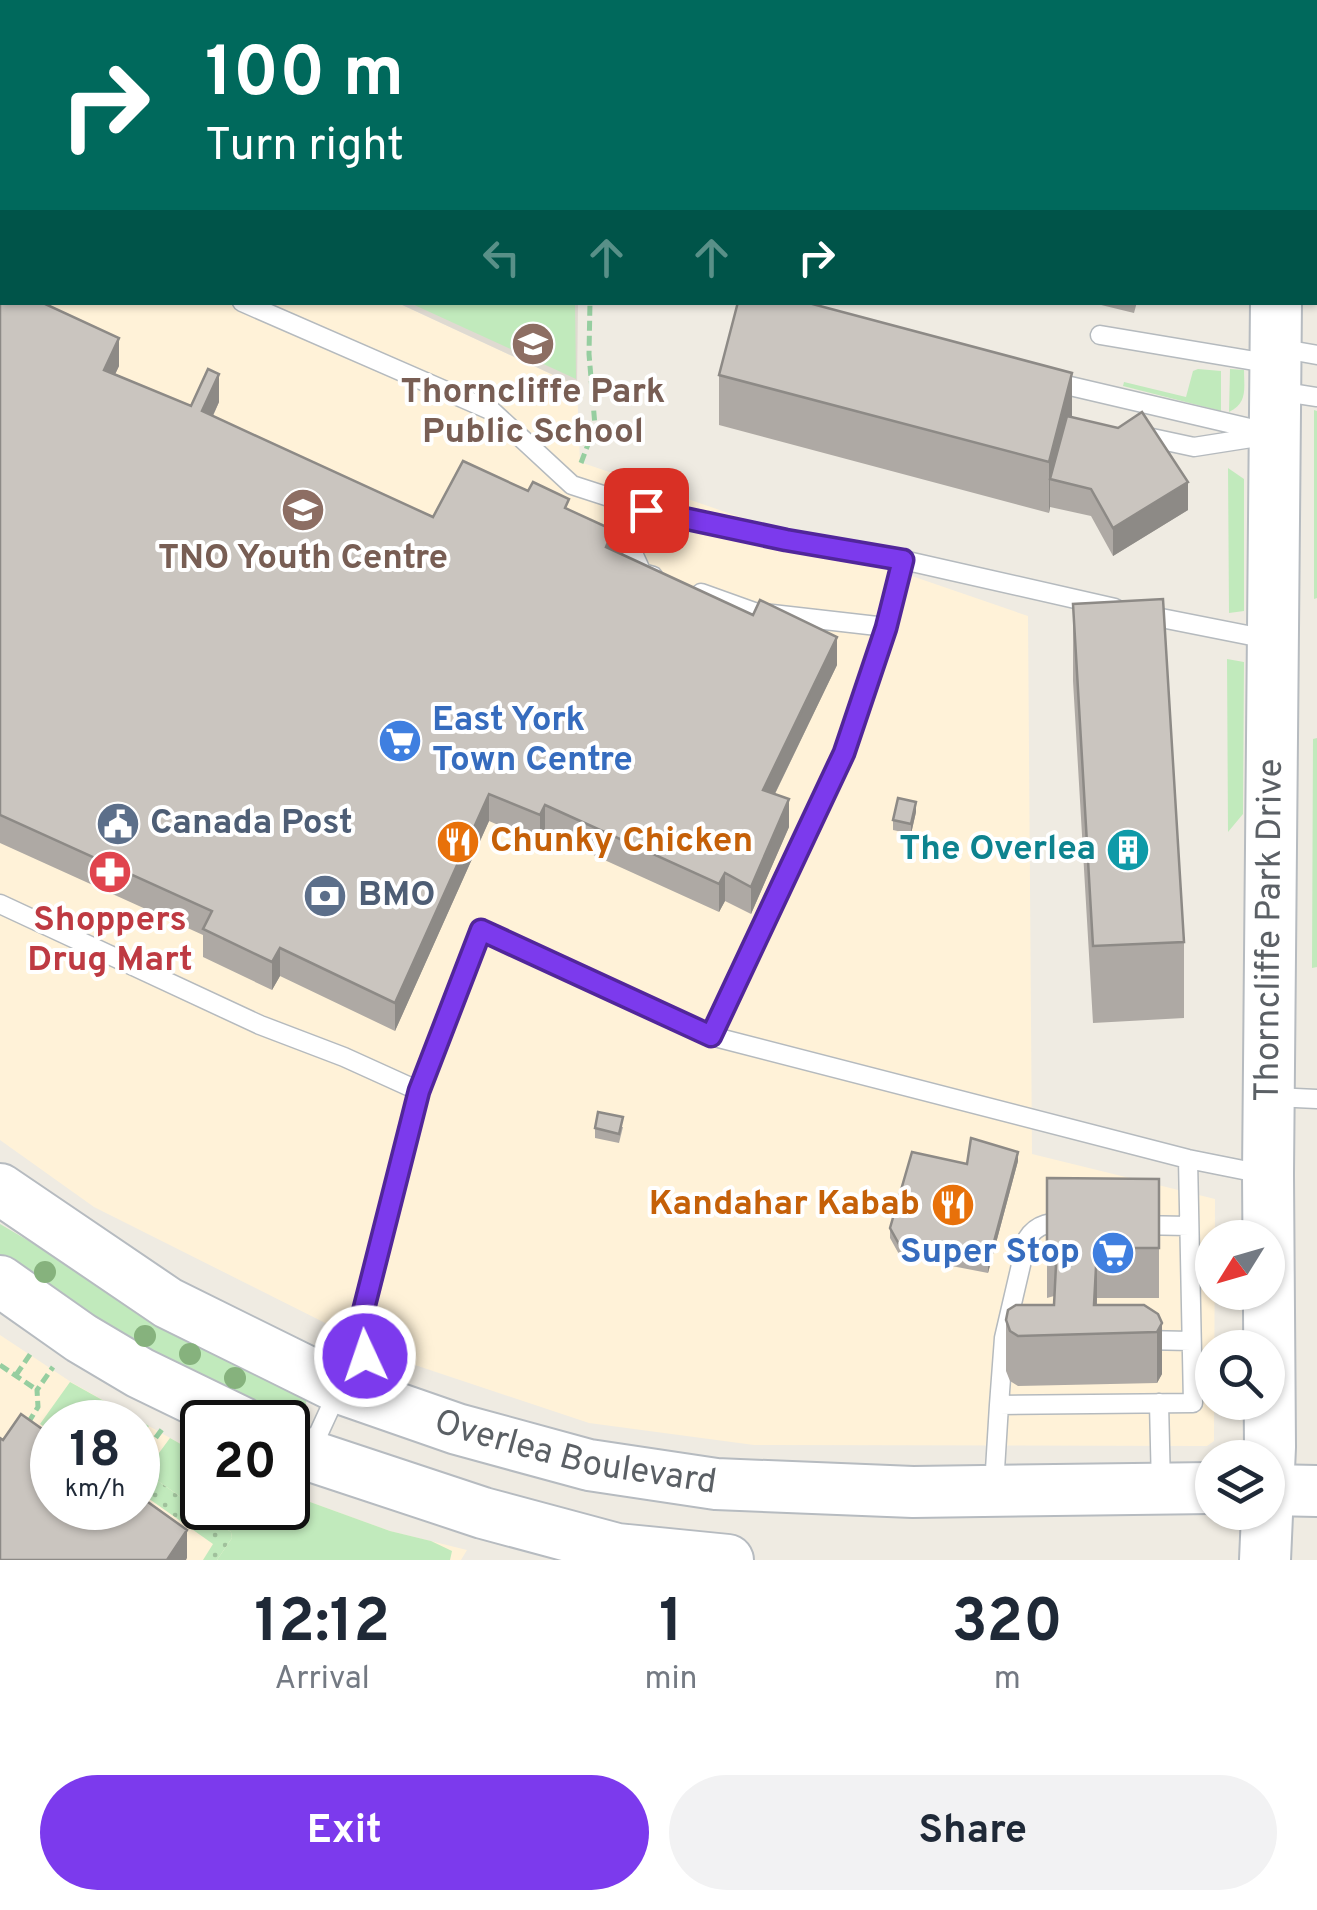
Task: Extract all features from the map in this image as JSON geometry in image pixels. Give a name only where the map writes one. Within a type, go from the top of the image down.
[{"type":"main road","name":"Thorncliffe Park Drive","points":[[1263,1220],[1268,1175],[1293,1098],[1272,640],[1287,370]]},
{"type":"main road","name":"Overlea Boulevard","points":[[0,1188],[168,1302],[457,1429],[589,1465],[716,1484],[913,1492],[1195,1488]]},
{"type":"main road","points":[[0,1281],[82,1338],[196,1400]]},
{"type":"main road","name":"Thorncliffe Park Drive","points":[[1261,1310],[1262,1409],[1271,1440]]},
{"type":"main road","points":[[310,1454],[484,1513],[618,1548],[728,1560]]},
{"type":"main road","name":"Thorncliffe Park Drive","points":[[1265,1560],[1274,1530]]},
{"type":"lane","points":[[249,305],[492,411],[572,485],[646,510],[903,560],[1272,640]]},
{"type":"lane","points":[[1100,335],[1287,370]]},
{"type":"lane","points":[[1042,379],[1287,370]]},
{"type":"lane","points":[[1118,430],[1194,447],[1287,370]]},
{"type":"lane","points":[[616,500],[618,520],[642,573],[754,612],[886,628]]},
{"type":"lane","points":[[711,1036],[844,753],[886,628],[903,560]]},
{"type":"lane","points":[[0,904],[260,1026],[344,1057],[419,1091]]},
{"type":"lane","points":[[310,1432],[346,1377],[365,1356],[372,1332],[362,1316],[419,1091],[481,930],[711,1036],[1188,1159],[1268,1175]]},
{"type":"lane","points":[[999,1405],[1044,1395],[1124,1394],[1159,1403],[1194,1403],[1188,1159]]},
{"type":"lane","points":[[994,1491],[1004,1338],[1024,1249],[1032,1231],[1050,1222],[1090,1223]]},
{"type":"lane","points":[[1110,1224],[1189,1226]]},
{"type":"lane","points":[[1190,1270],[1195,1268]]},
{"type":"lane","points":[[1004,1338],[1023,1339]]},
{"type":"lane","points":[[1123,1340],[1191,1341]]},
{"type":"lane","points":[[1159,1403],[1161,1488]]},
{"type":"path","points":[[572,485],[596,426],[590,305]]},
{"type":"path","points":[[16,1376],[32,1352]]},
{"type":"path","points":[[24,1430],[38,1407],[36,1390],[54,1364]]},
{"type":"path","points":[[0,1376],[3,1367],[36,1390]]},
{"type":"path","points":[[160,1431],[163,1427]]},
{"type":"shaded area","points":[[0,305],[402,305],[577,386],[580,462],[1028,616],[1032,1154],[1215,1199],[1215,1220],[1195,1220],[1195,1310],[1215,1310],[1214,1330],[1195,1330],[1195,1420],[1214,1420],[1214,1440],[1195,1440],[1195,1446],[754,1445],[589,1423],[397,1359],[94,1207],[0,1140]]},
{"type":"shaded area","name":"Thorncliffe Park Public School","points":[[402,305],[578,305],[577,386]]},
{"type":"shaded area","points":[[0,1335],[103,1400],[30,1400],[30,1530],[160,1530],[160,1432],[180,1444],[180,1530],[310,1530],[310,1502],[390,1531],[467,1550],[461,1560],[0,1560]]},
{"type":"green space","name":"Thorncliffe Park Public School","points":[[414,305],[575,305],[576,379]]},
{"type":"green space","points":[[1230,369],[1244,370],[1244,389],[1242,400],[1229,412]]},
{"type":"green space","points":[[1193,371],[1221,371],[1221,411],[1123,386],[1124,382],[1186,397]]},
{"type":"green space","points":[[1314,410],[1317,598],[1314,599]]},
{"type":"green space","points":[[1228,468],[1244,479],[1244,611],[1229,613]]},
{"type":"green space","points":[[1227,659],[1244,662],[1243,814],[1228,832]]},
{"type":"green space","points":[[1317,738],[1317,967],[1312,968],[1313,739]]},
{"type":"green space","points":[[0,1224],[306,1400],[224,1400],[158,1367],[0,1264]]},
{"type":"green space","points":[[70,1382],[102,1400],[57,1400]]},
{"type":"green space","points":[[170,1438],[180,1444],[180,1496],[160,1482],[160,1452]]},
{"type":"green space","points":[[160,1482],[180,1496],[180,1521],[160,1507]]},
{"type":"green space","points":[[310,1502],[452,1551],[450,1560],[217,1560],[232,1538],[228,1530],[310,1530]]},
{"type":"green space","points":[[193,1530],[231,1532],[232,1538],[217,1560],[203,1560],[213,1544]]},
{"type":"building","name":"East York Town Centre","points":[[0,305],[48,305],[119,338],[104,370],[191,406],[208,369],[219,374],[202,411],[433,517],[463,461],[528,491],[533,482],[569,499],[565,508],[613,530],[606,547],[753,615],[760,600],[837,637],[763,790],[789,799],[751,887],[725,873],[719,884],[545,805],[540,815],[489,794],[395,1003],[280,948],[272,962],[203,929],[212,911],[0,815]]},
{"type":"building","points":[[737,305],[816,305],[1072,373],[1049,462],[719,375]]},
{"type":"building","points":[[1142,412],[1188,482],[1113,528],[1091,489],[1050,479],[1067,416],[1118,428]]},
{"type":"building","name":"The Overlea","points":[[1163,599],[1184,942],[1093,946],[1073,604]]},
{"type":"building","points":[[898,798],[916,802],[911,824],[893,820]]},
{"type":"building","points":[[598,1112],[623,1117],[619,1134],[595,1128]]},
{"type":"building","name":"Kandahar Kabab","points":[[971,1138],[1018,1152],[988,1264],[900,1246],[890,1228],[912,1152],[967,1164]]},
{"type":"building","points":[[1047,1178],[1159,1179],[1159,1248],[1097,1248],[1094,1305],[1144,1305],[1158,1314],[1162,1323],[1157,1332],[1018,1336],[1010,1331],[1008,1310],[1016,1305],[1054,1305],[1057,1245],[1047,1247]]},
{"type":"building","points":[[21,1414],[30,1420],[30,1530],[160,1530],[160,1511],[180,1525],[180,1530],[187,1530],[167,1560],[0,1560],[0,1438],[3,1440]]},
{"type":"place","name":"Thorncliffe Park Public School","points":[[533,344]]},
{"type":"place","name":"TNO Youth Centre","points":[[303,510]]},
{"type":"place","name":"East York Town Centre","points":[[400,741]]},
{"type":"place","name":"Canada Post","points":[[118,824]]},
{"type":"place","name":"Chunky Chicken","points":[[458,842]]},
{"type":"place","name":"The Overlea","points":[[1128,850]]},
{"type":"place","name":"Shoppers Drug Mart","points":[[110,872]]},
{"type":"place","name":"BMO","points":[[325,896]]},
{"type":"place","name":"Kandahar Kabab","points":[[953,1205]]},
{"type":"place","name":"Super Stop","points":[[1113,1253]]},
{"type":"route","points":[[365,1356],[372,1332],[362,1316],[419,1091],[481,930],[711,1036],[844,753],[868,684],[903,560],[646,510]]}]
